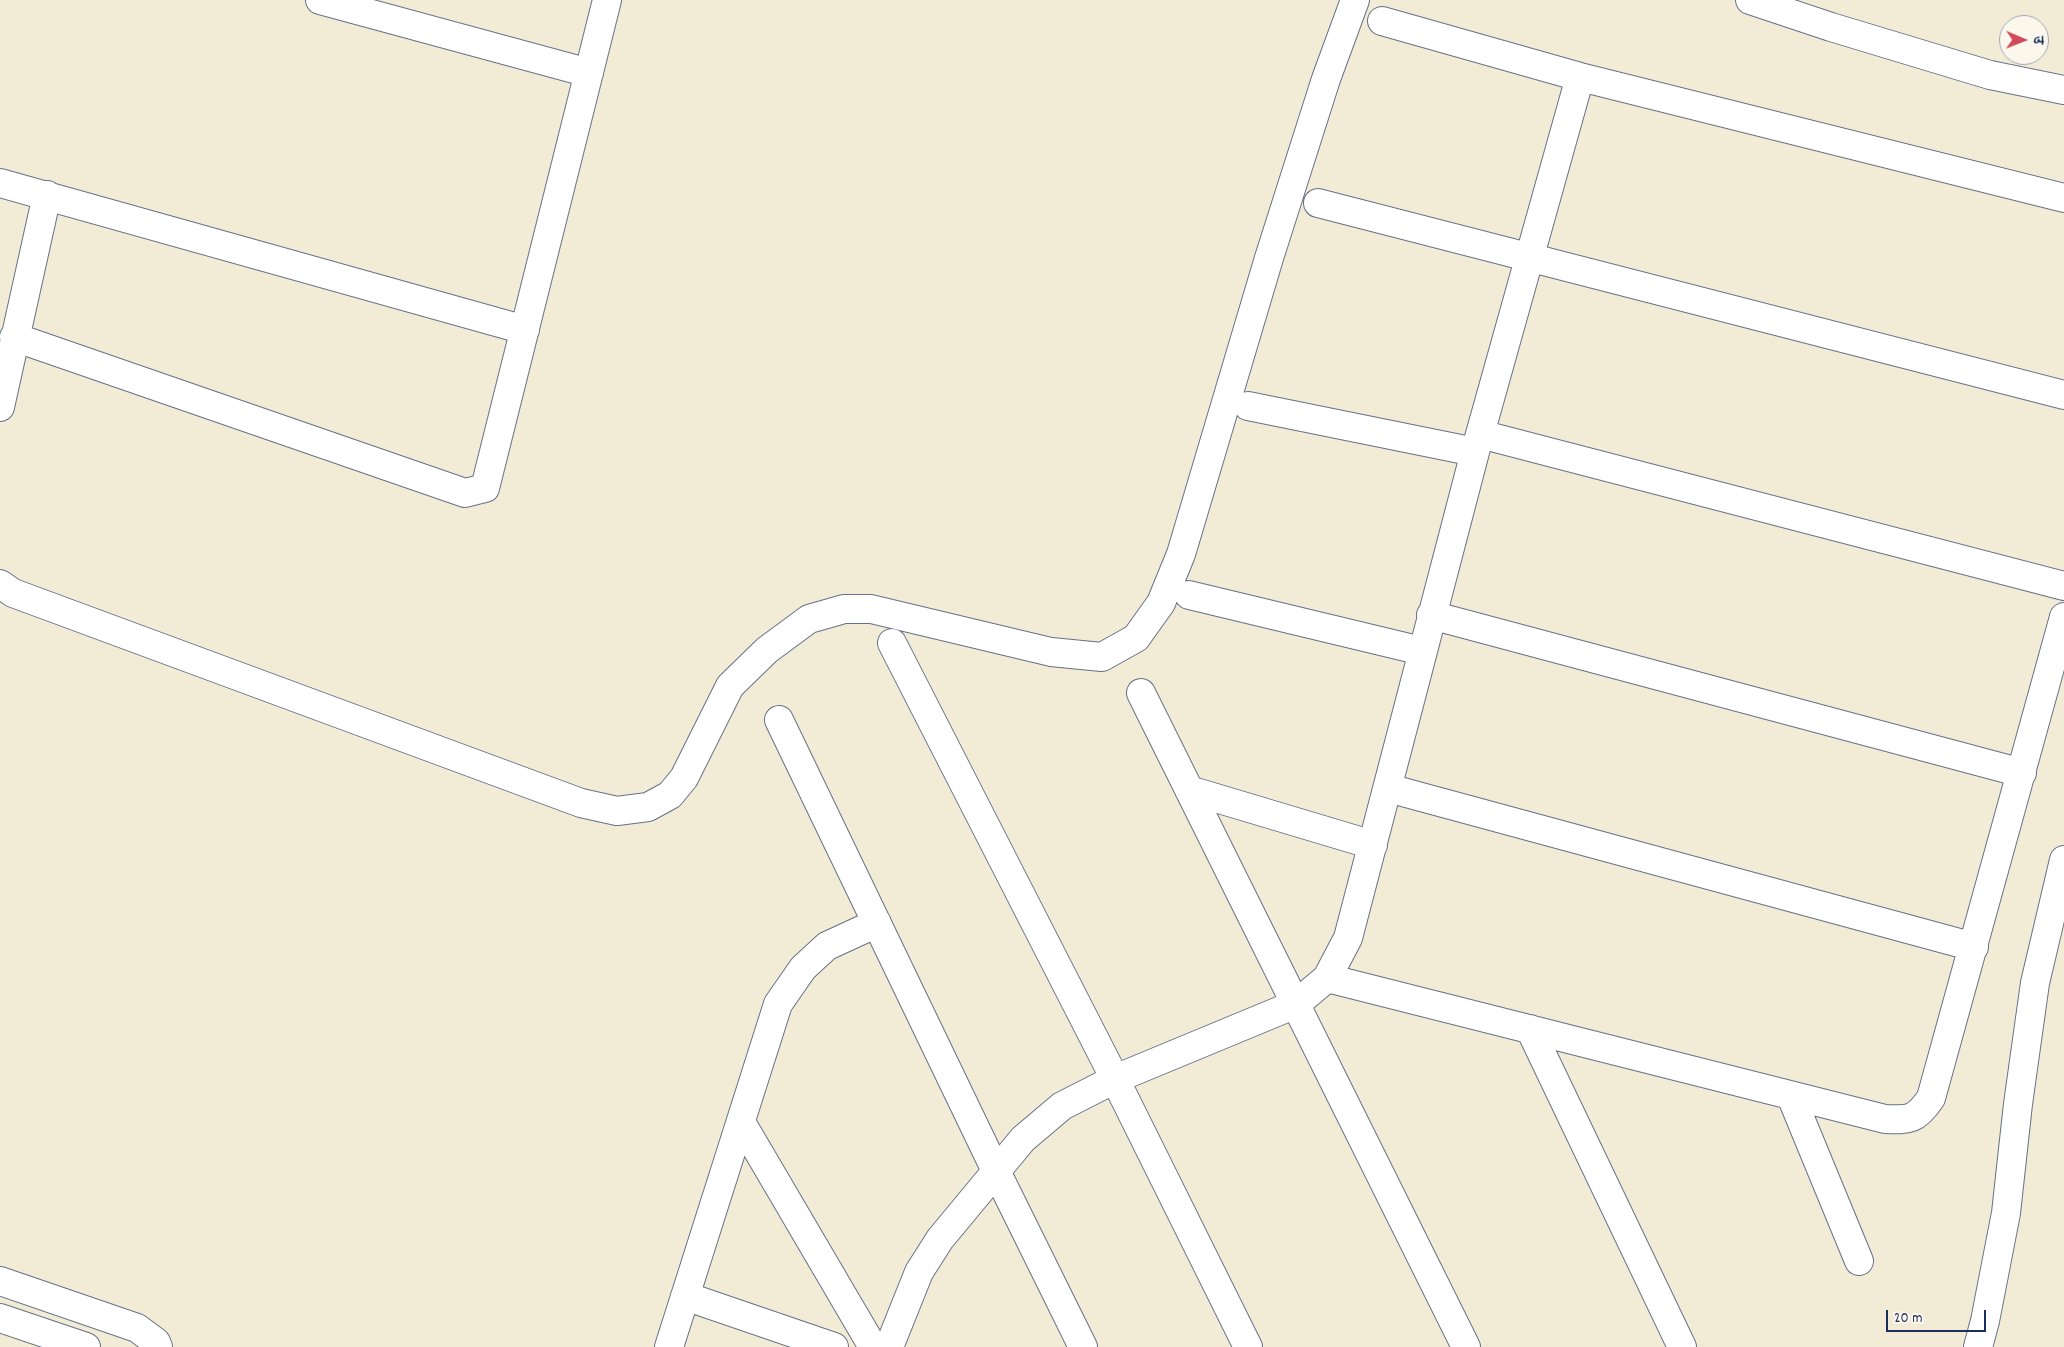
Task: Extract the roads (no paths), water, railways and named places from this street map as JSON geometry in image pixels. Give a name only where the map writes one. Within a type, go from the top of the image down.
[{"type":"street","points":[[320,0],[589,73]]},
{"type":"street","points":[[14,337],[465,492],[485,488],[608,0]]},
{"type":"street","points":[[0,584],[13,593],[581,803],[618,811],[648,807],[670,795],[684,778],[730,686],[767,650],[809,619],[844,608],[871,609],[1051,652],[1102,657],[1136,638],[1161,603],[1181,554],[1269,258],[1326,79],[1355,0]]},
{"type":"street","points":[[1750,0],[1831,28],[1990,75],[2064,90]]},
{"type":"street","points":[[1382,21],[1580,76],[2064,198]]},
{"type":"street","points":[[889,1347],[919,1272],[940,1239],[1023,1139],[1062,1106],[1115,1079],[1296,1004],[1328,978],[1348,938],[1431,615],[1580,76]]},
{"type":"street","points":[[0,183],[525,330]]},
{"type":"street","points":[[0,407],[47,195]]},
{"type":"street","points":[[1318,203],[1530,256],[2064,395]]},
{"type":"street","points":[[1248,406],[1478,443],[2064,586]]},
{"type":"street","points":[[1189,595],[1422,651]]},
{"type":"street","points":[[1431,615],[2022,773]]},
{"type":"street","points":[[1328,978],[1885,1119],[1905,1120],[1920,1113],[1931,1098],[2064,617]]},
{"type":"street","points":[[892,643],[1115,1079],[1248,1347]]},
{"type":"street","points":[[1141,693],[1466,1347]]},
{"type":"street","points":[[779,720],[1083,1347]]},
{"type":"street","points":[[1388,788],[1974,947]]},
{"type":"street","points":[[1189,790],[1373,844]]},
{"type":"street","points":[[1978,1347],[1985,1321],[2006,1213],[2018,1104],[2035,983],[2064,860]]},
{"type":"street","points":[[670,1347],[778,1004],[803,968],[828,946],[877,923]]},
{"type":"street","points":[[1530,1029],[1682,1347]]},
{"type":"street","points":[[1791,1096],[1859,1260]]},
{"type":"street","points":[[741,1122],[873,1347]]},
{"type":"street","points":[[0,1282],[137,1328],[156,1342],[158,1347]]},
{"type":"street","points":[[685,1296],[834,1347]]},
{"type":"street","points":[[0,1318],[86,1347]]}]
